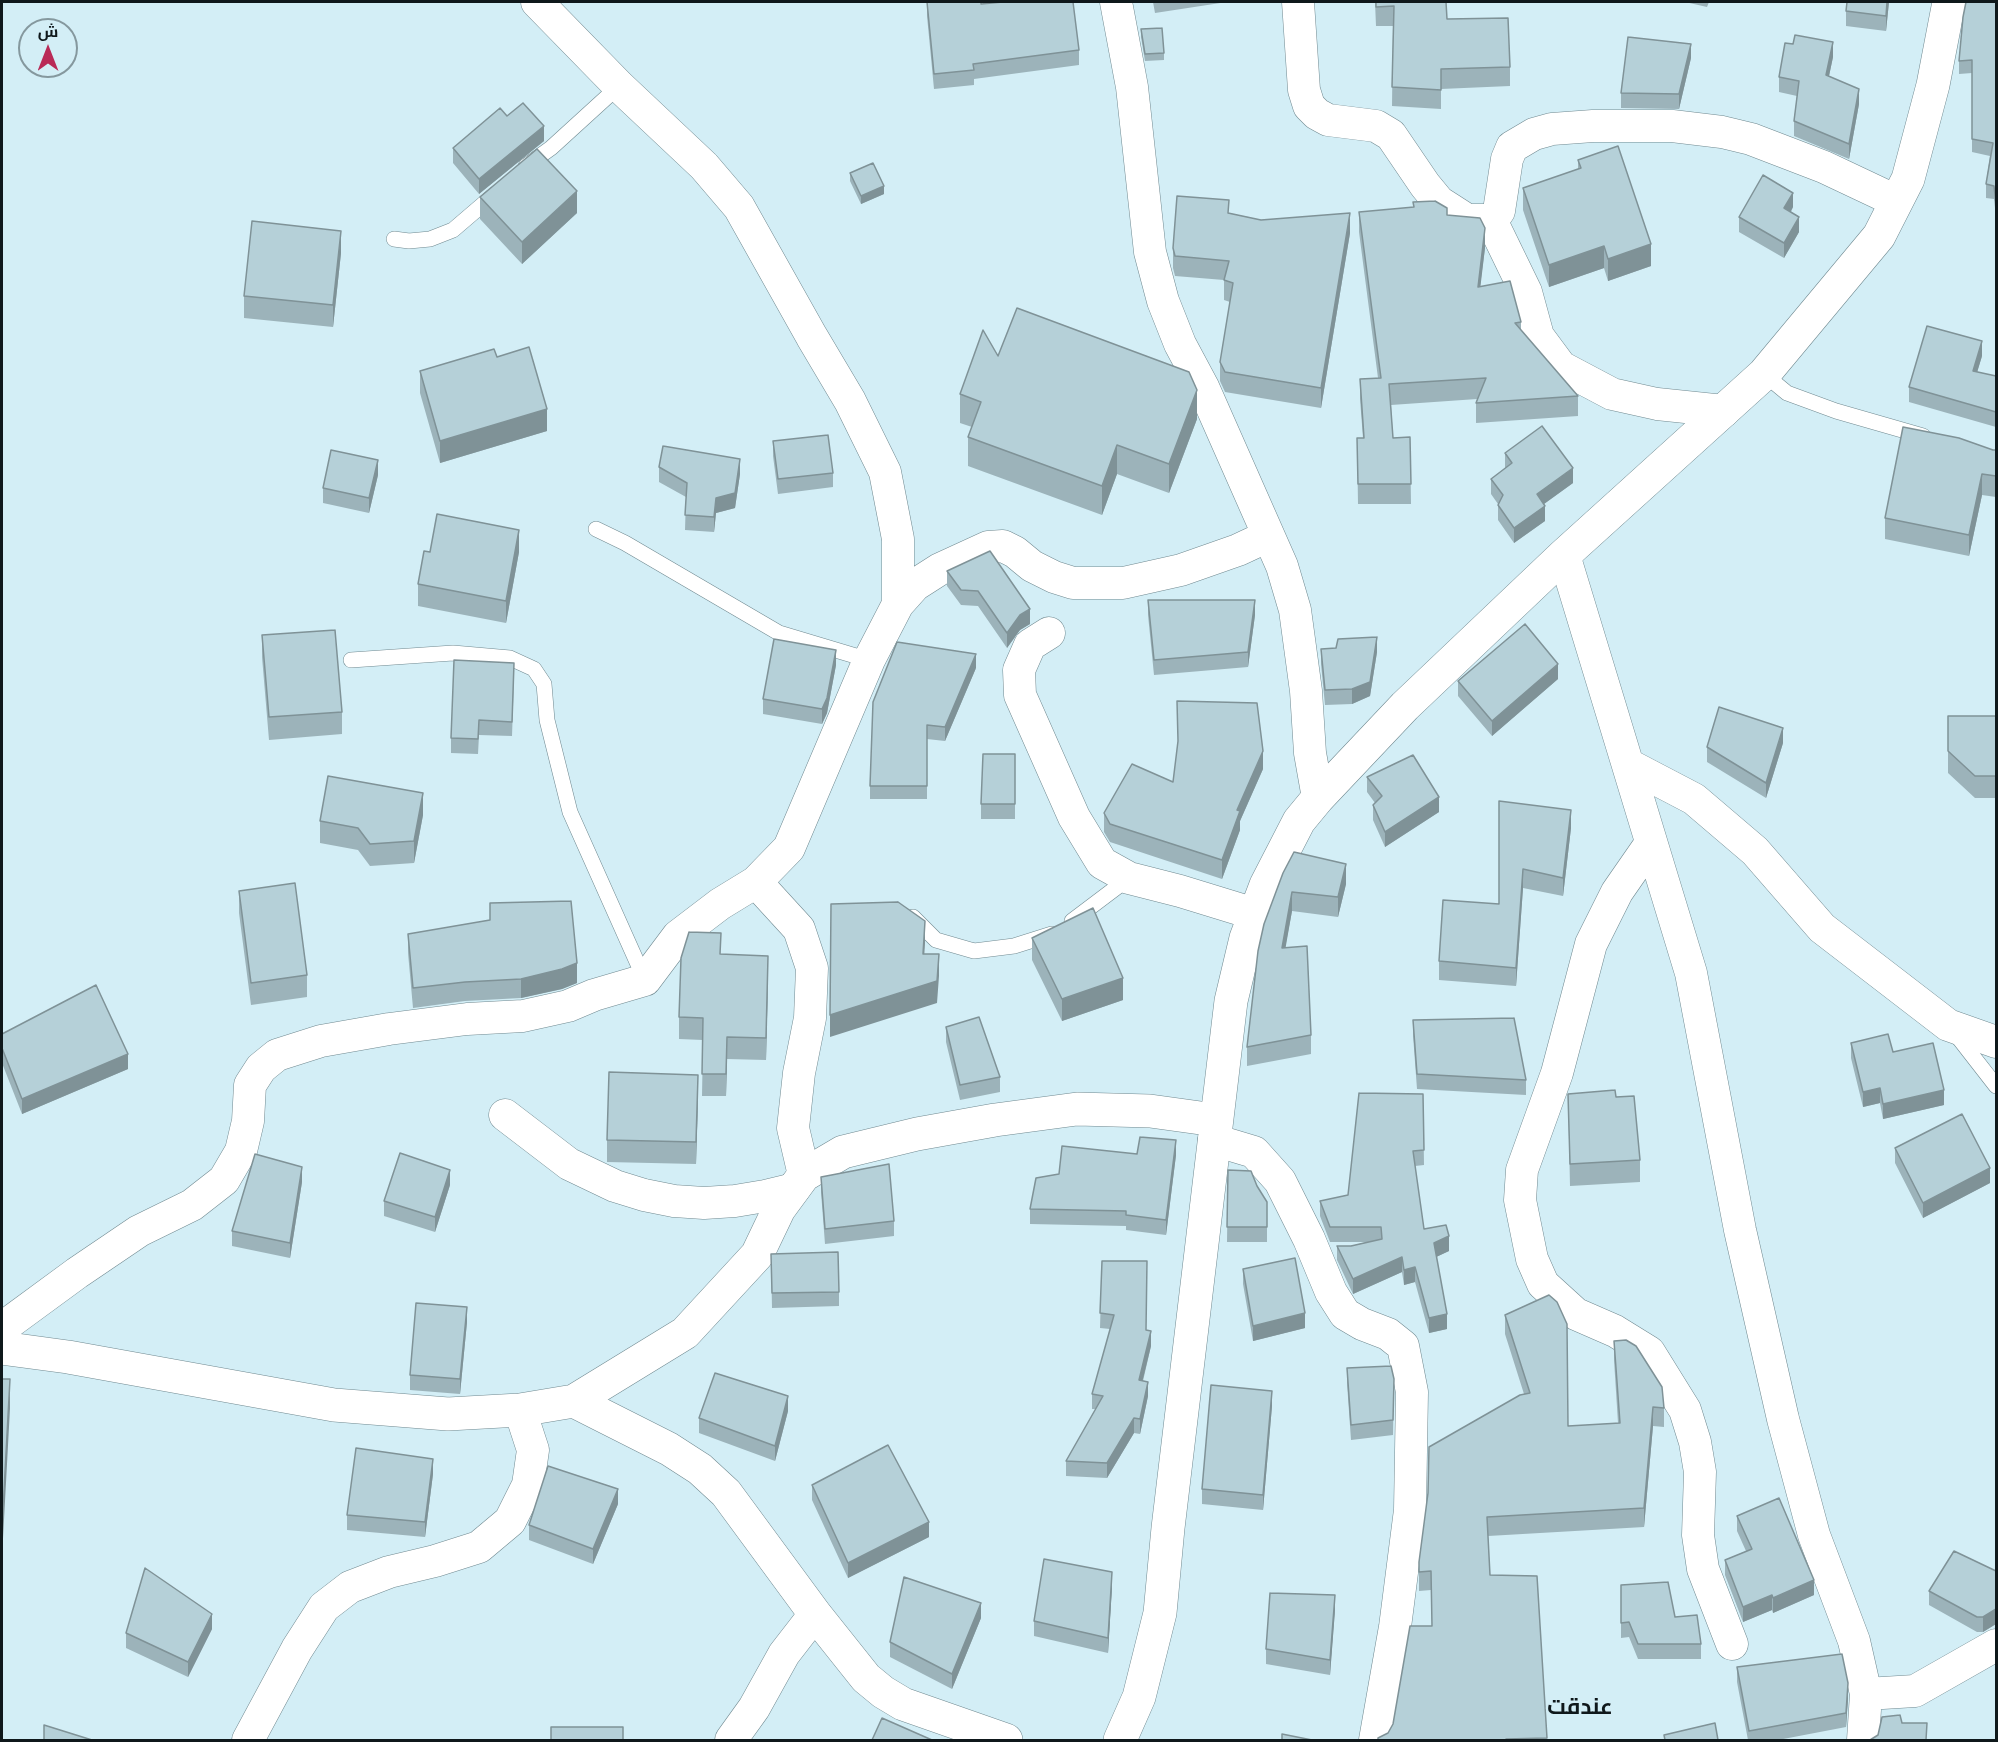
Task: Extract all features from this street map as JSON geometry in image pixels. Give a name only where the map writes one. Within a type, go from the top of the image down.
[{"type":"main road","points":[[1120,1740],[1139,1697],[1160,1613],[1168,1528],[1231,1001],[1246,938],[1266,885],[1299,821],[1318,798],[1405,706],[1564,555],[1764,374],[1879,236],[1908,178],[1928,107],[1949,2]]},
{"type":"main road","points":[[2,1348],[68,1357],[334,1405],[448,1414],[520,1410],[574,1401],[685,1333],[757,1255],[779,1209],[799,1182],[843,1152],[928,1132],[1077,1109],[1150,1111],[1215,1130]]},
{"type":"main road","points":[[574,1401],[669,1449],[700,1469],[726,1493],[815,1614],[866,1678],[883,1692],[903,1704],[1006,1740]]},
{"type":"street","points":[[537,2],[619,86],[704,166],[739,207],[850,401],[885,472],[898,539],[898,604]]},
{"type":"street","points":[[1116,2],[1132,87],[1150,252],[1163,301],[1180,344],[1203,387],[1282,566],[1295,610],[1306,691],[1310,753],[1318,798]]},
{"type":"street","points":[[1298,2],[1304,90],[1309,106],[1328,120],[1376,126],[1383,130],[1397,142],[1408,162],[1439,202],[1467,220],[1491,220],[1499,211],[1507,159],[1512,147],[1534,134],[1552,129],[1593,126],[1672,126],[1751,138],[1824,167],[1896,201]]},
{"type":"street","points":[[1491,220],[1527,292],[1538,336],[1561,368],[1612,394],[1657,404],[1724,411]]},
{"type":"street","points":[[2,1328],[139,1231],[192,1205],[224,1180],[242,1151],[248,1121],[250,1085],[261,1068],[277,1055],[321,1041],[389,1029],[467,1018],[523,1016],[568,1006],[594,995],[645,980],[678,936],[720,904],[756,882],[789,848],[869,660],[898,604],[915,585],[940,568],[988,547],[1003,546],[1054,578],[1073,583],[1122,583],[1181,570],[1238,550],[1268,536]]},
{"type":"street","points":[[1564,555],[1691,973],[1740,1230],[1783,1419],[1814,1535],[1854,1641],[1866,1694],[1863,1740]]},
{"type":"street","points":[[1049,633],[1030,645],[1019,670],[1020,695],[1074,817],[1102,863],[1130,878],[1255,914]]},
{"type":"street","points":[[1629,765],[1694,799],[1755,851],[1822,927],[1948,1025],[1996,1042]]},
{"type":"street","points":[[1651,843],[1617,892],[1591,944],[1557,1073],[1522,1170],[1520,1200],[1532,1259],[1543,1284],[1576,1314],[1615,1331],[1649,1352],[1685,1410],[1695,1442],[1700,1472],[1698,1535],[1703,1569],[1732,1644]]},
{"type":"street","points":[[505,1115],[569,1164],[615,1186],[644,1195],[674,1201],[704,1203],[765,1197],[799,1182],[793,1128],[799,1073],[810,1018],[812,968],[799,928],[756,882]]},
{"type":"street","points":[[1215,1130],[1254,1152],[1280,1181],[1309,1239],[1331,1292],[1345,1314],[1362,1324],[1388,1334],[1403,1347],[1412,1392],[1410,1510],[1395,1626],[1375,1740]]},
{"type":"street","points":[[248,1740],[297,1649],[324,1606],[350,1587],[360,1583],[389,1572],[479,1547],[510,1521],[528,1485],[533,1450],[520,1410]]},
{"type":"street","points":[[731,1740],[754,1708],[784,1654],[815,1614]]},
{"type":"street","points":[[1866,1694],[1915,1691],[1996,1646]]},
{"type":"lane","points":[[394,239],[410,241],[429,239],[453,230],[619,86]]},
{"type":"lane","points":[[1764,374],[1787,393],[1836,411],[1942,442]]},
{"type":"lane","points":[[596,529],[625,543],[779,633],[869,660]]},
{"type":"lane","points":[[351,660],[453,653],[510,658],[534,669],[544,684],[547,720],[570,812],[645,980]]},
{"type":"lane","points":[[913,917],[936,940],[974,951],[1014,946],[1056,932],[1130,878]]},
{"type":"lane","points":[[1948,1025],[1996,1086]]},
{"type":"building","points":[[927,2],[981,2],[981,4],[1073,2],[1079,50],[973,64],[974,70],[934,74]]},
{"type":"building","points":[[1376,2],[1446,2],[1447,19],[1508,18],[1510,67],[1441,69],[1441,90],[1392,87],[1394,6],[1376,7]]},
{"type":"building","points":[[1847,2],[1887,2],[1886,16],[1846,11]]},
{"type":"building","points":[[1966,2],[1996,2],[1996,204],[1994,186],[1986,184],[1993,143],[1972,139],[1972,60],[1959,61]]},
{"type":"building","points":[[1162,28],[1164,53],[1145,54],[1141,29]]},
{"type":"building","points":[[1795,35],[1833,42],[1826,75],[1859,89],[1849,144],[1794,121],[1799,81],[1779,77],[1785,43],[1793,44]]},
{"type":"building","points":[[1628,37],[1691,44],[1679,94],[1621,93]]},
{"type":"building","points":[[523,103],[544,126],[479,179],[453,148],[500,108],[507,116]]},
{"type":"building","points":[[1618,146],[1651,244],[1608,259],[1604,246],[1549,265],[1523,188],[1581,168],[1578,160]]},
{"type":"building","points":[[537,149],[577,191],[522,242],[480,197]]},
{"type":"building","points":[[873,163],[884,186],[861,196],[850,173]]},
{"type":"building","points":[[1763,175],[1793,193],[1784,208],[1799,217],[1784,243],[1739,217]]},
{"type":"building","points":[[1177,196],[1229,200],[1228,213],[1261,220],[1350,213],[1321,388],[1225,372],[1220,362],[1233,283],[1224,280],[1229,261],[1175,256],[1173,248]]},
{"type":"building","points":[[1435,201],[1447,208],[1447,215],[1480,218],[1485,228],[1478,287],[1510,281],[1521,322],[1515,323],[1578,396],[1476,403],[1486,378],[1389,384],[1393,438],[1410,437],[1411,484],[1358,484],[1357,438],[1364,438],[1360,379],[1381,378],[1359,212],[1414,207],[1413,202]]},
{"type":"building","points":[[252,221],[341,231],[333,305],[244,296]]},
{"type":"building","points":[[1017,308],[1189,372],[1197,390],[1169,464],[1117,445],[1102,486],[968,437],[981,402],[960,394],[983,330],[998,356]]},
{"type":"building","points":[[1927,326],[1982,341],[1973,371],[1996,376],[1996,412],[1909,387]]},
{"type":"building","points":[[529,347],[547,409],[440,441],[420,371],[494,349],[497,357]]},
{"type":"building","points":[[1542,426],[1573,468],[1537,494],[1545,506],[1514,528],[1498,505],[1503,495],[1491,479],[1512,463],[1505,453]]},
{"type":"building","points":[[1903,427],[1959,438],[1996,450],[1996,476],[1982,474],[1969,535],[1885,518]]},
{"type":"building","points":[[828,435],[833,473],[778,479],[773,441]]},
{"type":"building","points":[[663,446],[740,459],[735,493],[716,498],[714,517],[685,515],[687,483],[659,467]]},
{"type":"building","points":[[331,450],[378,460],[369,498],[323,488]]},
{"type":"building","points":[[437,514],[519,530],[506,601],[418,584],[424,551],[430,552]]},
{"type":"building","points":[[990,551],[1030,609],[1020,615],[1007,633],[978,591],[961,590],[947,571]]},
{"type":"building","points":[[1148,600],[1255,600],[1248,652],[1154,660]]},
{"type":"building","points":[[1525,624],[1558,664],[1492,721],[1458,681]]},
{"type":"building","points":[[335,630],[342,712],[269,717],[262,635]]},
{"type":"building","points":[[1377,637],[1370,682],[1352,689],[1325,690],[1321,649],[1336,648],[1338,639]]},
{"type":"building","points":[[774,639],[836,650],[827,698],[822,709],[763,699]]},
{"type":"building","points":[[897,642],[976,654],[945,727],[927,725],[927,786],[870,786],[873,702]]},
{"type":"building","points":[[454,660],[514,663],[512,722],[479,720],[478,739],[451,738]]},
{"type":"building","points":[[1177,701],[1257,703],[1263,751],[1237,810],[1240,811],[1222,860],[1110,824],[1104,813],[1132,764],[1173,782],[1178,741]]},
{"type":"building","points":[[1719,707],[1783,728],[1766,783],[1707,747]]},
{"type":"building","points":[[1948,716],[1996,716],[1996,776],[1975,776],[1948,751]]},
{"type":"building","points":[[983,754],[1015,754],[1015,804],[981,804]]},
{"type":"building","points":[[1413,755],[1439,797],[1385,832],[1373,805],[1382,796],[1367,777]]},
{"type":"building","points":[[328,776],[423,793],[414,841],[370,844],[358,828],[320,821]]},
{"type":"building","points":[[1499,801],[1571,810],[1563,878],[1523,869],[1516,968],[1439,961],[1443,900],[1499,904]]},
{"type":"building","points":[[1294,852],[1346,864],[1338,897],[1292,892],[1282,948],[1307,946],[1311,1035],[1247,1047],[1258,951],[1264,924],[1283,873]]},
{"type":"building","points":[[295,883],[307,975],[251,983],[239,891]]},
{"type":"building","points":[[571,901],[577,963],[521,979],[413,988],[408,934],[490,920],[490,903]]},
{"type":"building","points":[[898,902],[925,921],[923,954],[939,954],[937,981],[830,1015],[831,904]]},
{"type":"building","points":[[1093,908],[1123,978],[1062,999],[1032,938]]},
{"type":"building","points":[[689,932],[721,933],[720,954],[768,956],[766,1038],[727,1037],[726,1074],[702,1074],[703,1018],[679,1017],[681,958]]},
{"type":"building","points":[[96,985],[128,1054],[22,1099],[2,1048],[2,1034]]},
{"type":"building","points":[[979,1017],[1000,1077],[960,1085],[946,1027]]},
{"type":"building","points":[[1514,1018],[1526,1080],[1417,1074],[1413,1020]]},
{"type":"building","points":[[1888,1034],[1893,1052],[1933,1043],[1944,1090],[1883,1104],[1880,1088],[1863,1092],[1851,1043]]},
{"type":"building","points":[[609,1072],[698,1075],[696,1142],[607,1140]]},
{"type":"building","points":[[1615,1090],[1616,1097],[1634,1096],[1640,1160],[1570,1164],[1568,1094]]},
{"type":"building","points":[[1359,1093],[1423,1094],[1424,1150],[1413,1151],[1424,1229],[1446,1225],[1449,1236],[1434,1243],[1447,1314],[1429,1318],[1415,1267],[1404,1270],[1402,1257],[1353,1279],[1337,1246],[1351,1246],[1382,1239],[1381,1227],[1330,1227],[1320,1201],[1348,1195]]},
{"type":"building","points":[[1962,1114],[1990,1168],[1923,1203],[1895,1148]]},
{"type":"building","points":[[1140,1137],[1176,1140],[1166,1220],[1126,1215],[1126,1211],[1030,1209],[1036,1178],[1059,1174],[1062,1146],[1137,1154]]},
{"type":"building","points":[[400,1153],[450,1170],[435,1217],[384,1201]]},
{"type":"building","points":[[255,1154],[302,1167],[290,1243],[232,1231]]},
{"type":"building","points":[[889,1164],[894,1221],[825,1229],[821,1177]]},
{"type":"building","points":[[1228,1170],[1251,1171],[1267,1202],[1267,1227],[1227,1227]]},
{"type":"building","points":[[838,1252],[839,1292],[772,1293],[771,1254]]},
{"type":"building","points":[[1295,1258],[1305,1313],[1253,1326],[1243,1269]]},
{"type":"building","points":[[1102,1261],[1147,1261],[1146,1330],[1151,1331],[1139,1380],[1148,1382],[1140,1419],[1134,1418],[1107,1463],[1066,1461],[1103,1396],[1092,1394],[1114,1315],[1100,1313]]},
{"type":"building","points":[[1549,1295],[1557,1302],[1567,1324],[1568,1426],[1620,1423],[1614,1341],[1626,1340],[1636,1346],[1662,1387],[1664,1408],[1653,1407],[1644,1508],[1487,1517],[1490,1575],[1537,1576],[1547,1738],[1378,1740],[1388,1733],[1393,1724],[1410,1626],[1432,1626],[1431,1571],[1419,1572],[1428,1493],[1429,1447],[1520,1395],[1530,1393],[1505,1315]]},
{"type":"building","points":[[416,1303],[467,1307],[460,1379],[410,1375]]},
{"type":"building","points":[[1391,1366],[1394,1379],[1393,1420],[1351,1425],[1347,1368]]},
{"type":"building","points":[[715,1373],[788,1396],[775,1446],[699,1418]]},
{"type":"building","points":[[2,1379],[10,1379],[2,1528]]},
{"type":"building","points":[[1211,1385],[1272,1391],[1263,1495],[1202,1489]]},
{"type":"building","points":[[888,1445],[929,1522],[848,1563],[812,1485]]},
{"type":"building","points":[[356,1448],[433,1459],[425,1522],[347,1515]]},
{"type":"building","points":[[548,1466],[618,1489],[593,1549],[529,1525]]},
{"type":"building","points":[[1779,1498],[1814,1580],[1773,1598],[1772,1595],[1743,1607],[1725,1560],[1752,1549],[1737,1516]]},
{"type":"building","points":[[1954,1551],[1996,1571],[1996,1609],[1983,1617],[1977,1617],[1929,1591]]},
{"type":"building","points":[[1044,1559],[1112,1572],[1108,1638],[1034,1621]]},
{"type":"building","points":[[145,1568],[212,1614],[188,1662],[126,1633]]},
{"type":"building","points":[[904,1577],[981,1603],[952,1674],[890,1642]]},
{"type":"building","points":[[1668,1582],[1675,1617],[1697,1615],[1701,1644],[1638,1644],[1629,1622],[1621,1623],[1621,1585]]},
{"type":"building","points":[[1270,1593],[1335,1595],[1330,1660],[1266,1649]]},
{"type":"building","points":[[1842,1654],[1848,1683],[1846,1713],[1749,1731],[1737,1667]]},
{"type":"building","points":[[1900,1715],[1902,1723],[1927,1723],[1926,1740],[1870,1740],[1878,1735],[1882,1717]]},
{"type":"building","points":[[882,1718],[932,1740],[872,1740]]},
{"type":"building","points":[[1715,1723],[1718,1740],[1665,1740],[1664,1735]]},
{"type":"building","points":[[44,1725],[92,1740],[44,1740]]},
{"type":"building","points":[[551,1727],[623,1727],[623,1740],[551,1740]]},
{"type":"building","points":[[1282,1734],[1312,1740],[1282,1740]]},
{"type":"district","name":"عندقت","points":[[1580,1708]]}]
